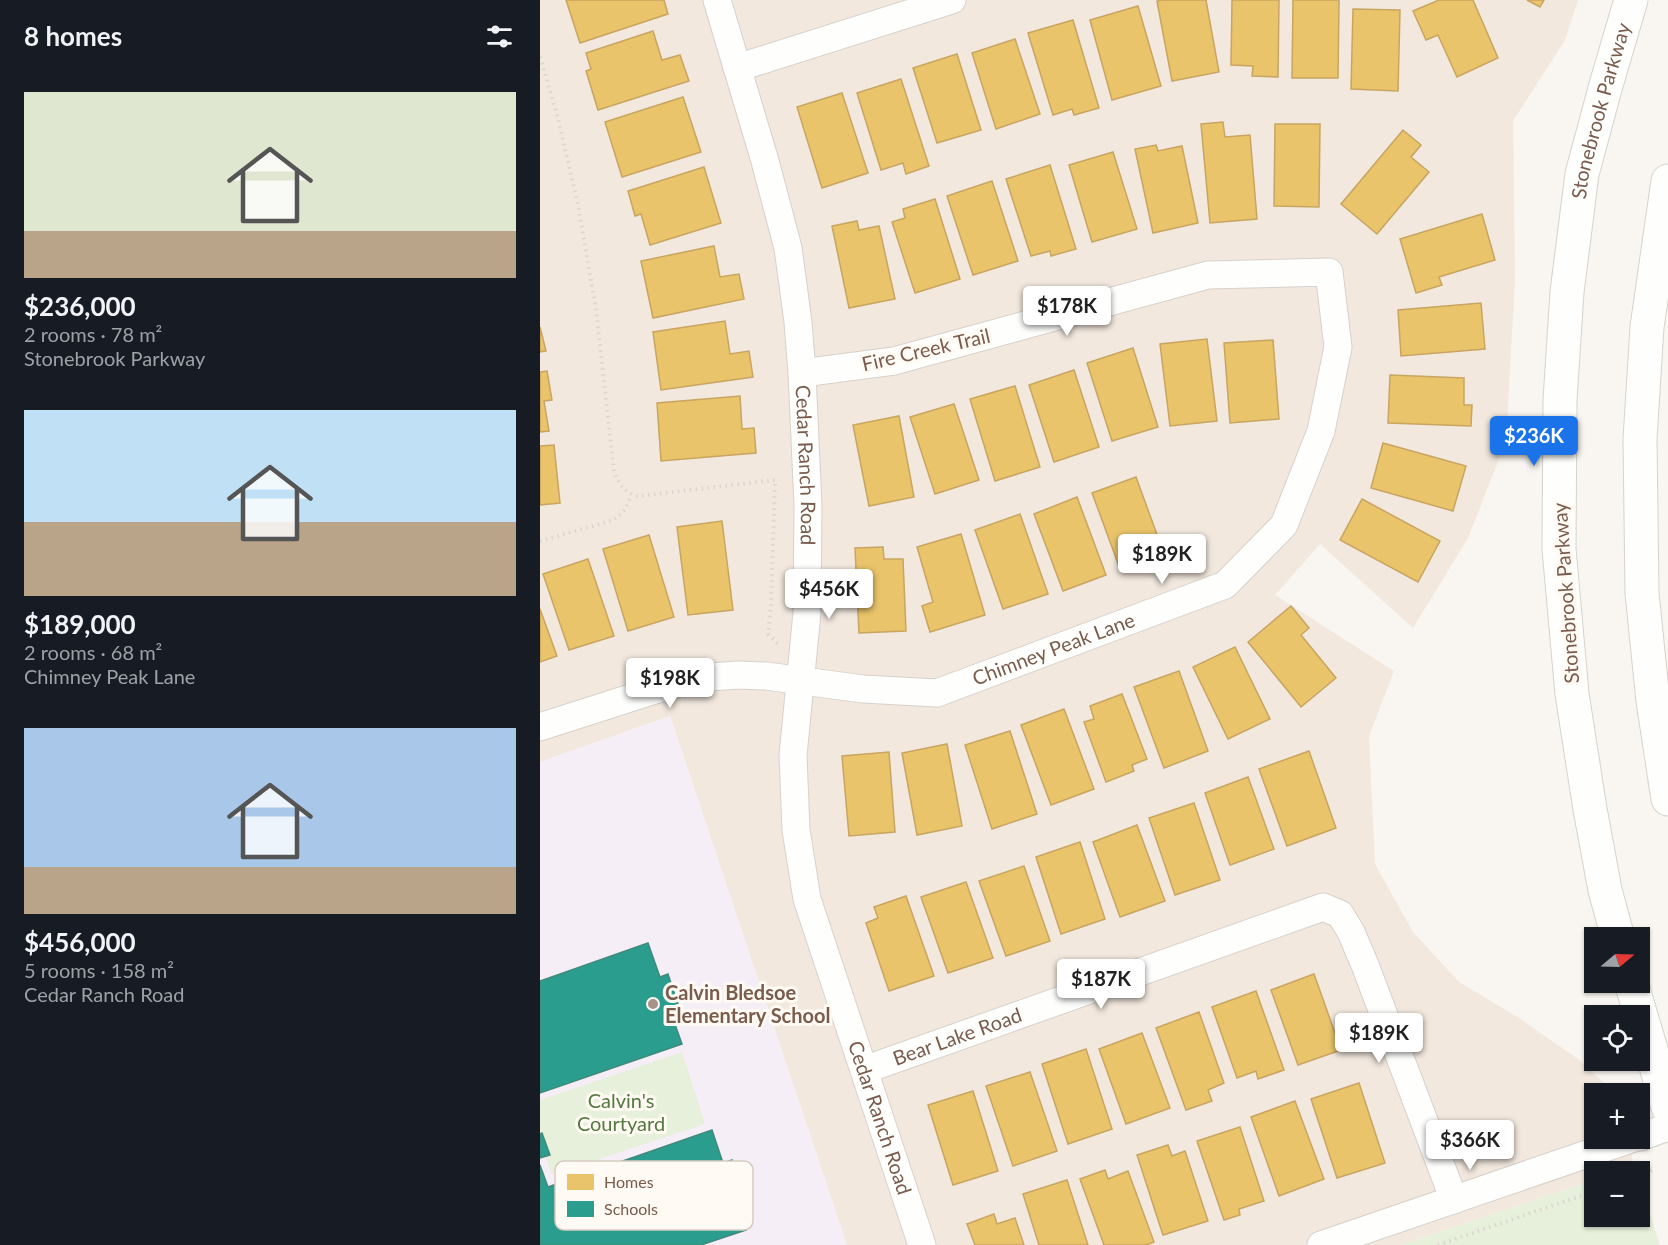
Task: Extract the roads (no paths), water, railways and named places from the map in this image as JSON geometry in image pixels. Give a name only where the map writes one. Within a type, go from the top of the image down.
[{"type":"main road","name":"Stonebrook Parkway","points":[[1615,927],[1590,809],[1572,694],[1559,549],[1560,400],[1567,292],[1582,174],[1630,0]]},
{"type":"main road","points":[[1668,182],[1647,327],[1640,440],[1642,593],[1653,701],[1668,799]]},
{"type":"main road","points":[[1634,993],[1668,1107]]},
{"type":"street","name":"Cedar Ranch Road","points":[[717,0],[765,161],[788,248],[802,373],[808,506],[807,613],[793,755],[796,830],[807,899],[922,1245]]},
{"type":"street","points":[[737,68],[952,0]]},
{"type":"street","name":"Fire Creek Trail","points":[[802,373],[894,361],[1208,275],[1329,272]]},
{"type":"street","name":"Chimney Peak Lane","points":[[540,727],[655,690],[700,679],[738,675],[800,679],[863,689],[937,693],[1225,585],[1284,525],[1322,431],[1338,347],[1329,272]]},
{"type":"street","name":"Bear Lake Road","points":[[864,1070],[1323,907],[1340,914],[1351,932],[1454,1200]]},
{"type":"street","points":[[1650,1133],[1668,1127]]},
{"type":"street","points":[[1321,1245],[1602,1149]]},
{"type":"place","name":"Calvin Bledsoe Elementary School","points":[[653,1004]]},
{"type":"park label","name":"Calvin's Courtyard","points":[[621,1112]]}]
